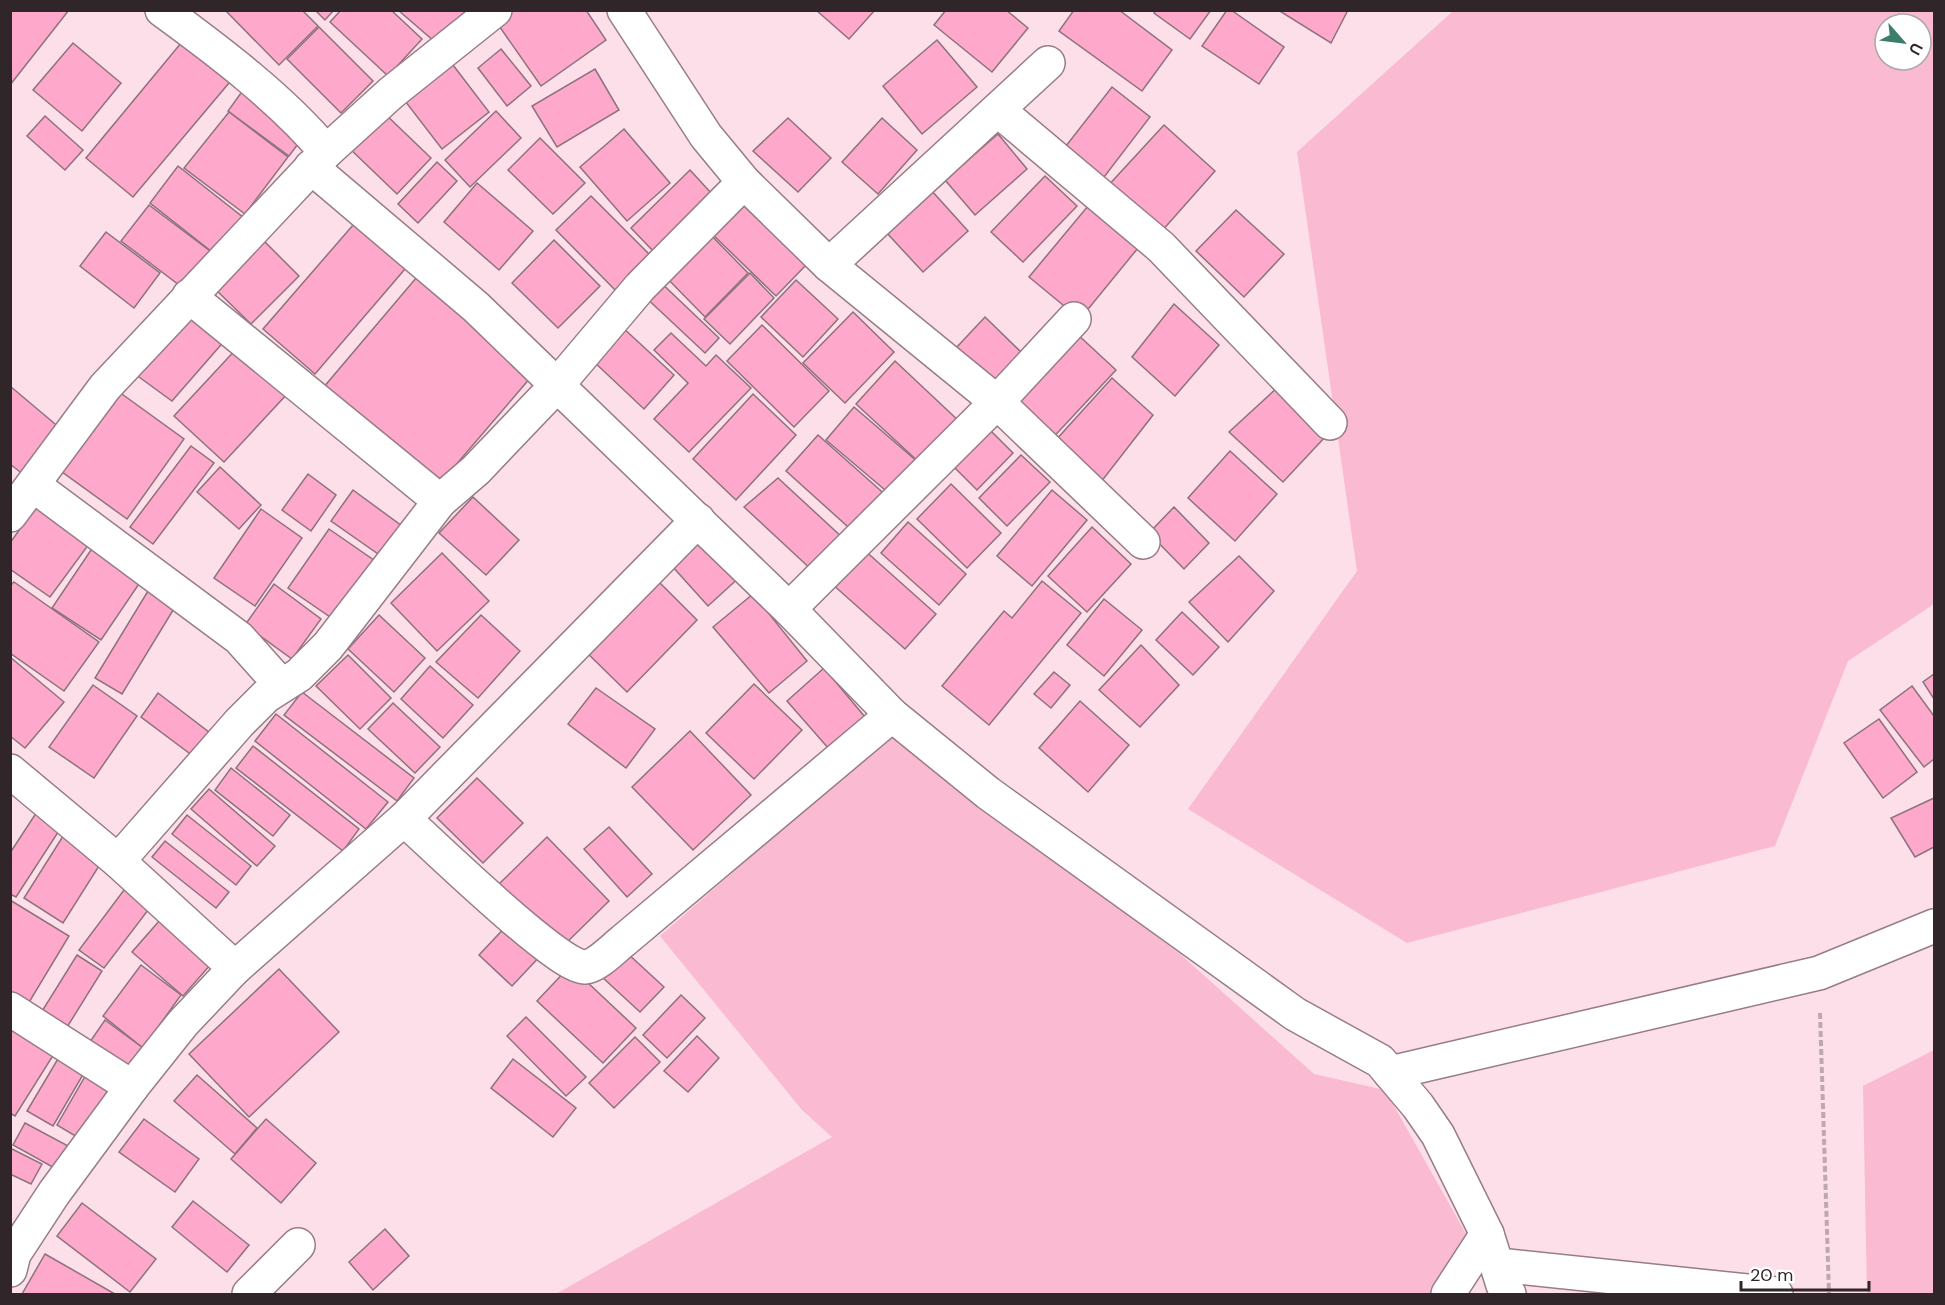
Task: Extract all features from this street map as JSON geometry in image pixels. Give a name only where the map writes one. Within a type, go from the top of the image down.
[{"type":"street","points":[[162,10],[200,21],[296,119],[318,160],[558,384],[789,609],[892,715],[988,793],[1295,1014],[1380,1061],[1438,1135],[1487,1234],[1504,1280],[1776,1294]]},
{"type":"street","points":[[10,515],[105,387],[318,160],[391,93],[495,10]]},
{"type":"street","points":[[624,10],[706,136],[744,182],[829,265],[997,402],[1143,542]]},
{"type":"street","points":[[829,265],[1048,63]]},
{"type":"street","points":[[998,110],[1161,247],[1330,423]]},
{"type":"street","points":[[118,861],[239,723],[281,685],[299,675],[328,646],[440,501],[476,470],[558,384],[640,287],[744,182]]},
{"type":"street","points":[[189,296],[440,501]]},
{"type":"street","points":[[789,609],[997,402],[1074,320]]},
{"type":"street","points":[[33,485],[239,638],[281,685]]},
{"type":"street","points":[[10,1270],[14,1254],[54,1193],[132,1087],[183,1023],[235,968],[404,819],[698,520]]},
{"type":"street","points":[[404,819],[536,937],[584,967],[623,941],[892,715]]},
{"type":"street","points":[[10,771],[118,861],[235,968]]},
{"type":"street","points":[[1390,1073],[1819,973],[1935,926]]},
{"type":"street","points":[[10,1009],[132,1087]]},
{"type":"street","points":[[1448,1294],[1487,1234]]},
{"type":"street","points":[[249,1294],[298,1245]]},
{"type":"path","points":[[1819,973],[1829,1294]]},
{"type":"shaded area","points":[[1453,11],[1934,11],[1934,604],[1848,661],[1775,846],[1407,943],[1188,809],[1357,571],[1297,152]]},
{"type":"shaded area","points":[[890,735],[1180,954],[1314,1074],[1385,1090],[1474,1248],[1439,1294],[556,1294],[832,1137],[802,1110],[660,936]]},
{"type":"shaded area","points":[[1934,1050],[1934,1294],[1867,1294],[1863,1086]]},
{"type":"building","points":[[10,10],[69,10],[10,85]]},
{"type":"building","points":[[225,10],[302,10],[318,26],[279,65]]},
{"type":"building","points":[[315,10],[334,10],[325,20]]},
{"type":"building","points":[[341,10],[391,10],[422,39],[388,76],[330,22]]},
{"type":"building","points":[[398,10],[473,10],[442,48]]},
{"type":"building","points":[[514,10],[586,10],[606,40],[541,86],[497,23]]},
{"type":"building","points":[[816,10],[875,10],[849,39]]},
{"type":"building","points":[[946,10],[1006,10],[1028,28],[992,72],[934,25]]},
{"type":"building","points":[[1074,10],[1119,10],[1172,50],[1142,91],[1059,31]]},
{"type":"building","points":[[1156,10],[1211,10],[1190,39],[1154,13]]},
{"type":"building","points":[[1227,10],[1231,10],[1284,47],[1259,84],[1202,46]]},
{"type":"building","points":[[1278,10],[1348,10],[1331,43]]},
{"type":"building","points":[[319,27],[373,81],[341,113],[287,59]]},
{"type":"building","points":[[186,37],[234,77],[133,197],[86,158]]},
{"type":"building","points":[[937,40],[977,87],[922,134],[883,86]]},
{"type":"building","points":[[73,43],[121,83],[82,131],[33,90]]},
{"type":"building","points":[[501,49],[531,86],[507,106],[478,68]]},
{"type":"building","points":[[453,65],[489,112],[442,149],[405,101]]},
{"type":"building","points":[[595,69],[619,110],[557,147],[532,106]]},
{"type":"building","points":[[246,86],[307,132],[289,156],[228,111]]},
{"type":"building","points":[[1112,87],[1150,117],[1101,181],[1062,151]]},
{"type":"building","points":[[381,110],[431,158],[397,194],[347,146]]},
{"type":"building","points":[[496,111],[521,138],[470,187],[445,160]]},
{"type":"building","points":[[229,112],[288,157],[245,214],[184,168]]},
{"type":"building","points":[[45,116],[83,150],[65,170],[27,136]]},
{"type":"building","points":[[788,118],[831,158],[798,192],[753,151]]},
{"type":"building","points":[[882,118],[917,150],[878,194],[842,162]]},
{"type":"building","points":[[1164,125],[1215,171],[1161,232],[1106,188]]},
{"type":"building","points":[[624,129],[670,183],[627,221],[580,167]]},
{"type":"building","points":[[998,134],[1027,169],[975,215],[945,180]]},
{"type":"building","points":[[540,138],[585,183],[553,214],[508,170]]},
{"type":"building","points":[[437,162],[457,181],[418,223],[398,204]]},
{"type":"building","points":[[178,166],[244,218],[216,255],[150,203]]},
{"type":"building","points":[[690,170],[712,194],[654,252],[631,228]]},
{"type":"building","points":[[1045,176],[1077,206],[1023,262],[991,232]]},
{"type":"building","points":[[477,183],[533,231],[499,270],[444,222]]},
{"type":"building","points":[[931,190],[968,231],[923,272],[885,231]]},
{"type":"building","points":[[591,196],[654,259],[619,294],[556,230]]},
{"type":"building","points":[[739,198],[807,264],[776,296],[708,230]]},
{"type":"building","points":[[149,205],[210,251],[183,288],[121,241]]},
{"type":"building","points":[[1088,206],[1138,248],[1080,319],[1029,277]]},
{"type":"building","points":[[1236,210],[1284,254],[1244,297],[1196,251]]},
{"type":"building","points":[[360,217],[411,262],[315,374],[263,329]]},
{"type":"building","points":[[705,229],[748,273],[705,317],[661,272]]},
{"type":"building","points":[[106,232],[160,273],[134,308],[80,266]]},
{"type":"building","points":[[260,237],[299,276],[251,324],[212,286]]},
{"type":"building","points":[[554,240],[600,286],[558,328],[512,283]]},
{"type":"building","points":[[422,271],[537,370],[437,487],[323,388]]},
{"type":"building","points":[[750,273],[774,298],[730,344],[704,319]]},
{"type":"building","points":[[656,278],[719,338],[705,353],[641,293]]},
{"type":"building","points":[[796,280],[838,319],[803,357],[761,317]]},
{"type":"building","points":[[1174,304],[1219,345],[1175,396],[1132,357]]},
{"type":"building","points":[[184,306],[226,339],[172,401],[128,369]]},
{"type":"building","points":[[853,312],[894,352],[845,403],[803,363]]},
{"type":"building","points":[[985,317],[1021,352],[993,383],[956,348]]},
{"type":"building","points":[[762,325],[829,391],[794,427],[727,361]]},
{"type":"building","points":[[621,326],[674,375],[644,409],[591,359]]},
{"type":"building","points":[[671,333],[706,366],[716,355],[751,388],[689,452],[654,419],[688,383],[654,350]]},
{"type":"building","points":[[1076,333],[1116,370],[1047,444],[1008,408]]},
{"type":"building","points":[[239,346],[289,392],[224,462],[174,416]]},
{"type":"building","points":[[895,361],[961,423],[922,465],[856,404]]},
{"type":"building","points":[[1112,378],[1153,415],[1101,482],[1055,441]]},
{"type":"building","points":[[10,386],[67,434],[29,479],[10,464]]},
{"type":"building","points":[[1278,387],[1326,436],[1283,482],[1229,432]]},
{"type":"building","points":[[115,389],[184,439],[127,519],[58,469]]},
{"type":"building","points":[[753,394],[796,435],[736,500],[693,459]]},
{"type":"building","points":[[854,407],[919,463],[891,495],[826,440]]},
{"type":"building","points":[[986,426],[1013,453],[977,490],[950,463]]},
{"type":"building","points":[[818,435],[889,498],[857,535],[786,471]]},
{"type":"building","points":[[191,446],[214,463],[153,544],[130,527]]},
{"type":"building","points":[[1230,451],[1277,494],[1235,541],[1188,498]]},
{"type":"building","points":[[1021,455],[1050,482],[1007,526],[979,498]]},
{"type":"building","points":[[220,467],[261,505],[239,529],[197,492]]},
{"type":"building","points":[[308,474],[336,495],[311,531],[282,510]]},
{"type":"building","points":[[778,478],[844,539],[814,572],[744,507]]},
{"type":"building","points":[[951,484],[1001,533],[967,568],[917,519]]},
{"type":"building","points":[[353,490],[402,526],[381,556],[331,521]]},
{"type":"building","points":[[1052,490],[1087,520],[1032,586],[997,556]]},
{"type":"building","points":[[473,497],[519,540],[486,575],[439,533]]},
{"type":"building","points":[[39,502],[92,540],[50,597],[10,569],[10,543]]},
{"type":"building","points":[[1174,507],[1209,543],[1184,569],[1149,533]]},
{"type":"building","points":[[261,509],[302,538],[255,606],[214,578]]},
{"type":"building","points":[[908,522],[966,574],[939,605],[881,553]]},
{"type":"building","points":[[1092,527],[1131,564],[1087,612],[1048,576]]},
{"type":"building","points":[[329,529],[378,563],[336,621],[288,588]]},
{"type":"building","points":[[707,535],[743,574],[708,606],[672,566]]},
{"type":"building","points":[[95,544],[143,578],[101,640],[52,608]]},
{"type":"building","points":[[862,548],[936,614],[905,649],[831,583]]},
{"type":"building","points":[[442,553],[489,601],[437,651],[391,603]]},
{"type":"building","points":[[1239,556],[1274,591],[1228,642],[1189,602]]},
{"type":"building","points":[[650,573],[697,620],[627,692],[579,645]]},
{"type":"building","points":[[1042,581],[1081,613],[989,725],[942,686],[1004,611],[1012,618]]},
{"type":"building","points":[[14,582],[99,642],[64,691],[10,653],[10,586]]},
{"type":"building","points":[[274,584],[321,619],[292,659],[245,625]]},
{"type":"building","points":[[148,591],[175,607],[122,694],[95,678]]},
{"type":"building","points":[[753,594],[807,661],[769,693],[713,627]]},
{"type":"building","points":[[1104,599],[1142,630],[1104,676],[1067,645]]},
{"type":"building","points":[[1182,612],[1219,647],[1193,675],[1156,640]]},
{"type":"building","points":[[379,615],[425,658],[394,692],[348,649]]},
{"type":"building","points":[[481,615],[520,651],[478,698],[436,662]]},
{"type":"building","points":[[1141,645],[1179,685],[1140,727],[1099,690]]},
{"type":"building","points":[[348,655],[391,698],[360,729],[316,686]]},
{"type":"building","points":[[10,657],[64,702],[25,748],[10,736]]},
{"type":"building","points":[[430,666],[473,705],[443,738],[401,699]]},
{"type":"building","points":[[824,668],[865,717],[829,749],[787,701]]},
{"type":"building","points":[[1054,672],[1070,685],[1051,708],[1034,694]]},
{"type":"building","points":[[1934,674],[1934,699],[1923,682]]},
{"type":"building","points":[[754,684],[802,730],[754,779],[706,733]]},
{"type":"building","points":[[93,685],[137,716],[94,778],[49,747]]},
{"type":"building","points":[[1912,686],[1934,716],[1934,759],[1924,767],[1880,710]]},
{"type":"building","points":[[596,688],[655,729],[626,768],[568,724]]},
{"type":"building","points":[[302,692],[414,778],[397,801],[284,715]]},
{"type":"building","points":[[158,693],[214,736],[197,759],[141,717]]},
{"type":"building","points":[[1080,701],[1129,745],[1088,792],[1039,748]]},
{"type":"building","points":[[393,703],[440,747],[415,773],[368,729]]},
{"type":"building","points":[[276,714],[388,802],[366,829],[255,741]]},
{"type":"building","points":[[1879,719],[1917,772],[1883,798],[1844,743]]},
{"type":"building","points":[[690,731],[751,795],[693,850],[632,787]]},
{"type":"building","points":[[253,746],[359,829],[343,851],[236,768]]},
{"type":"building","points":[[231,768],[290,815],[273,836],[215,790]]},
{"type":"building","points":[[477,778],[523,823],[483,863],[437,818]]},
{"type":"building","points":[[209,789],[275,846],[257,866],[191,809]]},
{"type":"building","points":[[1934,798],[1934,847],[1915,857],[1891,818]]},
{"type":"building","points":[[42,804],[66,820],[16,897],[10,894],[10,853]]},
{"type":"building","points":[[187,815],[251,866],[236,885],[172,834]]},
{"type":"building","points":[[609,827],[652,874],[627,897],[584,849]]},
{"type":"building","points":[[65,833],[104,858],[63,923],[24,898]]},
{"type":"building","points":[[547,837],[609,901],[561,948],[499,884]]},
{"type":"building","points":[[165,841],[229,892],[216,908],[152,857]]},
{"type":"building","points":[[130,882],[155,901],[104,968],[79,950]]},
{"type":"building","points":[[10,900],[69,936],[25,1009],[10,1000]]},
{"type":"building","points":[[167,912],[218,956],[183,996],[132,952]]},
{"type":"building","points":[[511,921],[544,952],[512,986],[479,955]]},
{"type":"building","points":[[626,952],[664,987],[640,1012],[602,977]]},
{"type":"building","points":[[77,955],[102,971],[64,1032],[39,1016]]},
{"type":"building","points":[[141,965],[181,995],[143,1048],[103,1016]]},
{"type":"building","points":[[570,966],[636,1028],[603,1063],[537,1001]]},
{"type":"building","points":[[279,969],[339,1032],[249,1117],[189,1054]]},
{"type":"building","points":[[681,995],[705,1018],[667,1058],[643,1035]]},
{"type":"building","points":[[10,1015],[59,1046],[15,1116],[10,1113]]},
{"type":"building","points":[[526,1017],[586,1077],[566,1096],[507,1036]]},
{"type":"building","points":[[105,1020],[143,1048],[123,1075],[85,1049]]},
{"type":"building","points":[[697,1036],[719,1058],[688,1092],[664,1071]]},
{"type":"building","points":[[635,1037],[660,1062],[614,1108],[589,1083]]},
{"type":"building","points":[[62,1052],[88,1066],[53,1126],[27,1111]]},
{"type":"building","points":[[513,1059],[576,1108],[553,1137],[491,1088]]},
{"type":"building","points":[[87,1073],[118,1090],[87,1143],[57,1125]]},
{"type":"building","points":[[197,1075],[257,1128],[235,1154],[174,1101]]},
{"type":"building","points":[[144,1119],[199,1159],[175,1192],[119,1152]]},
{"type":"building","points":[[266,1119],[316,1163],[281,1203],[231,1159]]},
{"type":"building","points":[[25,1123],[70,1147],[58,1170],[13,1145]]},
{"type":"building","points":[[10,1148],[42,1164],[31,1184],[10,1174]]},
{"type":"building","points":[[193,1201],[249,1245],[227,1272],[172,1227]]},
{"type":"building","points":[[82,1203],[156,1259],[130,1292],[57,1236]]},
{"type":"building","points":[[385,1229],[409,1256],[373,1290],[349,1262]]},
{"type":"building","points":[[45,1254],[115,1294],[22,1294]]}]
